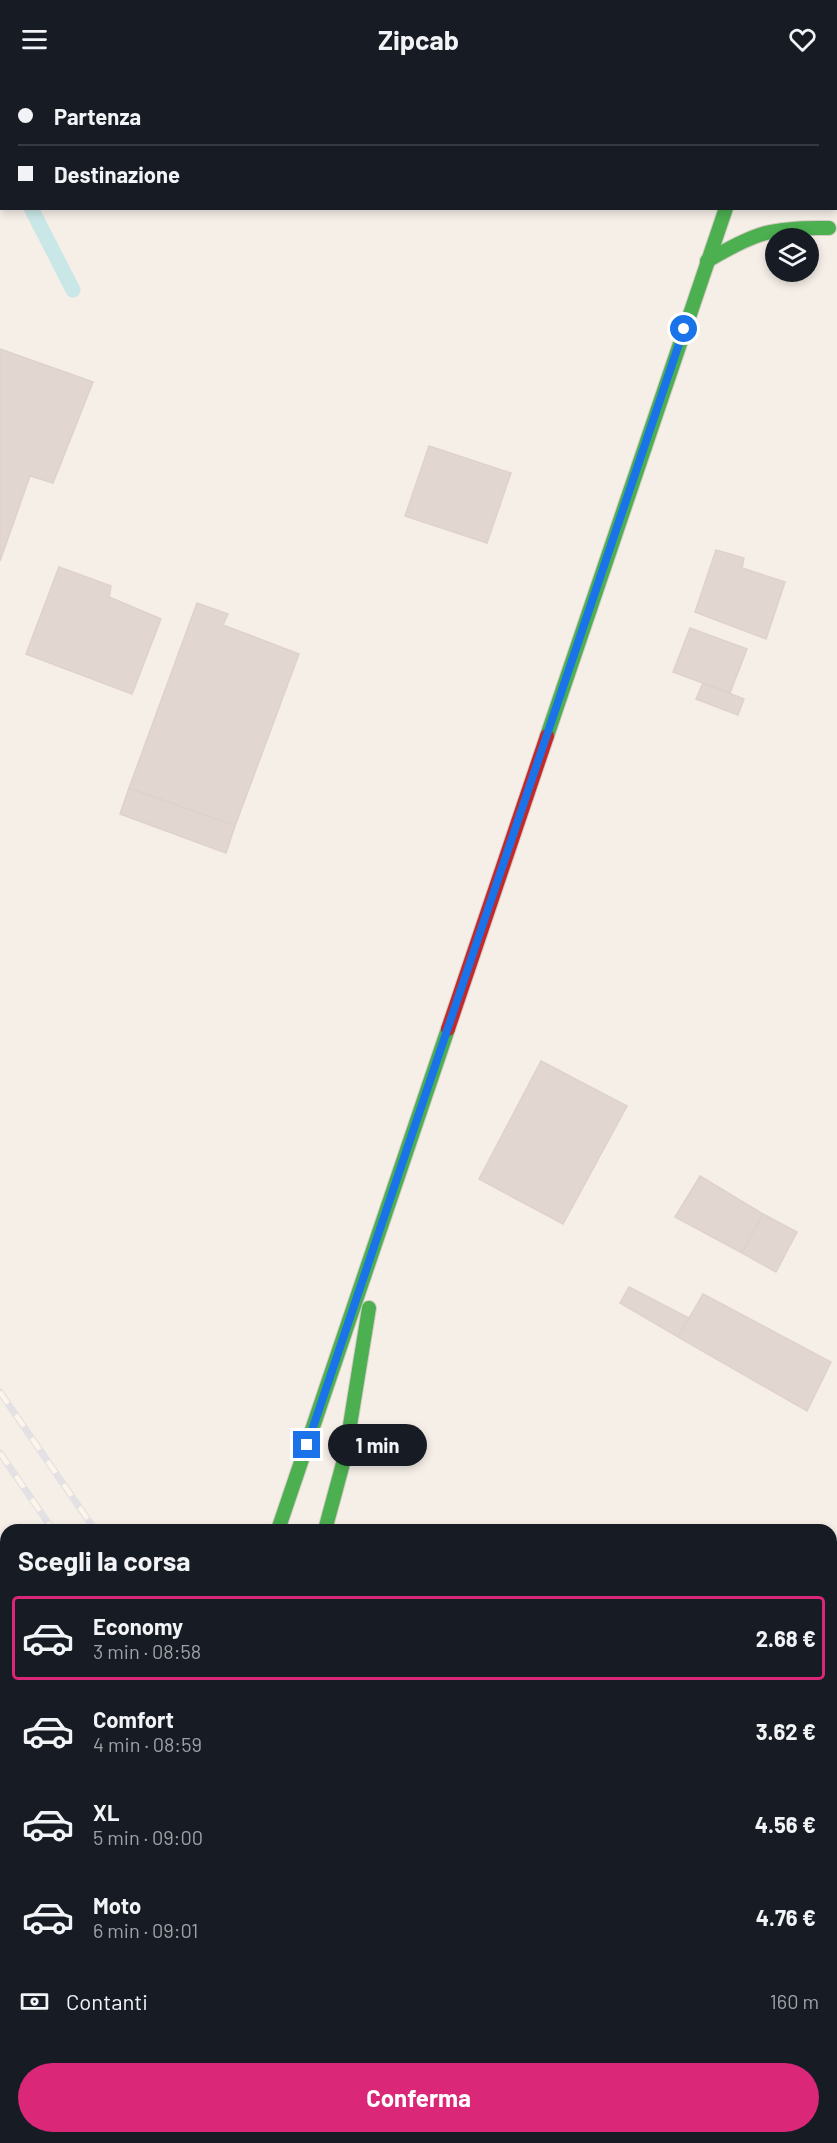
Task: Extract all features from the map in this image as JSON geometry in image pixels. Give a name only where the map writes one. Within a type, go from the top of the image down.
[{"type":"street","points":[[280,1524],[384,1211],[725,210]]},
{"type":"street","points":[[707,261],[748,237],[788,227],[830,228]]},
{"type":"street","points":[[327,1524],[345,1456],[384,1211]]},
{"type":"building","points":[[0,349],[93,382],[53,483],[30,476],[0,561]]},
{"type":"building","points":[[429,446],[511,473],[487,543],[405,516]]},
{"type":"building","points":[[716,550],[744,558],[742,568],[785,582],[766,639],[695,612]]},
{"type":"building","points":[[59,567],[111,586],[109,597],[161,619],[132,694],[26,654]]},
{"type":"building","points":[[197,603],[228,614],[223,625],[299,654],[235,826],[129,788]]},
{"type":"building","points":[[690,628],[747,649],[730,693],[673,672]]},
{"type":"building","points":[[703,683],[744,699],[738,715],[696,699]]},
{"type":"building","points":[[129,788],[235,826],[226,853],[120,814]]},
{"type":"building","points":[[541,1061],[627,1106],[563,1224],[479,1179]]},
{"type":"building","points":[[700,1176],[763,1214],[742,1253],[675,1217]]},
{"type":"building","points":[[763,1214],[797,1232],[776,1272],[742,1253]]},
{"type":"building","points":[[629,1287],[689,1318],[678,1337],[620,1303]]},
{"type":"building","points":[[703,1294],[831,1362],[807,1411],[678,1337]]},
{"type":"waterway","points":[[32,210],[73,290]]},
{"type":"railway","points":[[0,1392],[91,1524]]},
{"type":"railway","points":[[0,1453],[49,1524]]},
{"type":"traffic: fast","points":[[547,736],[725,210]]},
{"type":"traffic: fast","points":[[707,261],[739,243],[765,233],[778,230],[829,228]]},
{"type":"traffic: fast","points":[[280,1524],[448,1029]]},
{"type":"traffic: fast","points":[[327,1524],[345,1456],[369,1308]]},
{"type":"traffic: jam","points":[[448,1029],[547,736]]},
{"type":"route","points":[[307,1445],[684,329]]}]
